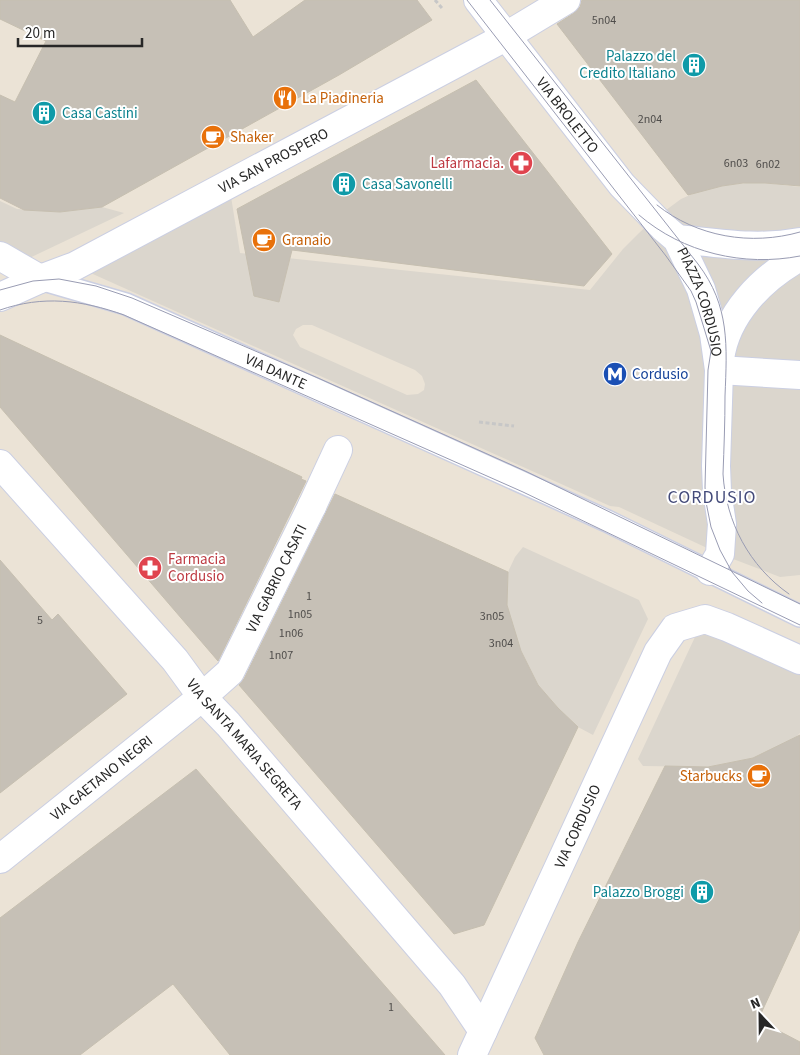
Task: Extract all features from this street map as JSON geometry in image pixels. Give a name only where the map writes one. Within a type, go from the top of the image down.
[{"type":"street","name":"VIA BROLETTO","points":[[478,0],[622,186],[670,233]]},
{"type":"street","name":"VIA SAN PROSPERO","points":[[0,297],[40,278],[75,266],[506,36],[566,0]]},
{"type":"street","name":"PIAZZA CORDUSIO","points":[[670,233],[748,247],[800,242]]},
{"type":"street","name":"PIAZZA CORDUSIO","points":[[670,233],[705,300],[714,334],[719,370]]},
{"type":"street","name":"VIA DANTE","points":[[0,256],[40,278]]},
{"type":"street","name":"PIAZZA CORDUSIO","points":[[710,572],[720,554],[722,524],[717,491],[716,466],[721,352],[729,329],[742,306],[765,282],[800,257]]},
{"type":"street","name":"PIAZZA CORDUSIO","points":[[719,370],[800,375]]},
{"type":"street","name":"VIA GABRIO CASATI","points":[[202,697],[230,672],[338,450]]},
{"type":"street","name":"VIA SANTA MARIA SEGRETA","points":[[0,464],[175,660],[202,697],[234,731],[452,985],[477,1043]]},
{"type":"street","name":"VIA CORDUSIO","points":[[477,1043],[658,652],[675,628],[705,619],[800,660]]},
{"type":"street","name":"VIA GAETANO NEGRI","points":[[0,859],[202,697]]},
{"type":"lane","name":"VIA DANTE","points":[[40,278],[126,304],[548,494],[710,572]]},
{"type":"lane","points":[[710,572],[800,616]]},
{"type":"path","points":[[435,0],[442,8]]},
{"type":"path","points":[[479,422],[514,426]]},
{"type":"shaded area","points":[[754,182],[800,187],[800,575],[780,577],[720,554],[619,507],[610,506],[75,266],[229,184],[240,253],[590,290],[623,249],[654,219],[681,199],[697,192],[722,186]],"holes":[[[303,325],[312,325],[415,370],[422,376],[425,384],[424,390],[418,394],[407,395],[300,347],[293,335],[296,329]]]},
{"type":"shaded area","points":[[0,201],[17,209],[60,212],[102,207],[124,213],[0,272]]},
{"type":"shaded area","points":[[523,547],[639,600],[648,619],[593,735],[578,727],[538,685],[521,651],[507,605],[508,572],[515,557]]},
{"type":"shaded area","points":[[711,633],[800,675],[800,733],[795,738],[753,758],[708,767],[643,766],[638,759],[695,637]]},
{"type":"building","points":[[0,0],[230,0],[253,37],[305,0],[417,0],[432,20],[339,75],[102,207],[60,212],[24,210],[0,198],[0,95],[15,102],[46,41],[0,19]]},
{"type":"building","name":"Palazzo del Credito Italiano","points":[[582,0],[800,0],[800,186],[743,183],[722,186],[688,195],[557,24],[574,13],[580,7]]},
{"type":"building","name":"Casa Savonelli","points":[[476,80],[612,254],[584,286],[292,250],[279,302],[254,296],[237,209]]},
{"type":"building","points":[[0,335],[302,477],[301,479],[306,481],[218,661],[0,407]]},
{"type":"building","points":[[335,494],[508,572],[507,605],[521,651],[538,685],[578,727],[484,925],[454,934],[239,685],[244,679]]},
{"type":"building","points":[[0,560],[52,620],[58,614],[127,694],[0,793]]},
{"type":"building","name":"Palazzo Broggi","points":[[800,735],[800,929],[758,1020],[800,1042],[800,1055],[544,1055],[535,1038],[578,942],[665,766],[708,767],[753,758]]},
{"type":"building","points":[[196,769],[445,1055],[230,1055],[173,984],[80,1055],[0,1055],[0,918]]},
{"type":"tram line","points":[[467,0],[666,256],[691,291],[711,351],[708,370],[705,487],[711,527],[720,550],[732,572],[748,591],[762,603]]},
{"type":"tram line","points":[[490,0],[698,264],[716,295],[721,311],[726,343],[723,474],[729,509],[742,542],[751,556],[762,570],[789,594]]},
{"type":"tram line","points":[[657,205],[689,225],[725,236],[763,238],[800,232]]},
{"type":"tram line","points":[[639,215],[675,239],[715,254],[757,260],[800,256]]},
{"type":"tram line","points":[[0,290],[33,281],[59,279],[96,286],[132,298],[318,378],[525,471],[800,604]]},
{"type":"tram line","points":[[0,310],[32,302],[62,301],[93,306],[124,315],[523,492],[800,625]]},
{"type":"place","name":"Palazzo del Credito Italiano","points":[[694,65]]},
{"type":"place","name":"La Piadineria","points":[[285,98]]},
{"type":"place","name":"Casa Castini","points":[[44,113]]},
{"type":"place","name":"Shaker","points":[[213,137]]},
{"type":"place","name":"Lafarmacia.","points":[[521,163]]},
{"type":"place","name":"Casa Savonelli","points":[[344,184]]},
{"type":"place","name":"Granaio","points":[[264,240]]},
{"type":"place","name":"Cordusio","points":[[615,374]]},
{"type":"place","name":"Farmacia Cordusio","points":[[150,568]]},
{"type":"place","name":"Starbucks","points":[[759,776]]},
{"type":"place","name":"Palazzo Broggi","points":[[702,892]]},
{"type":"district","name":"CORDUSIO","points":[[712,497]]}]
